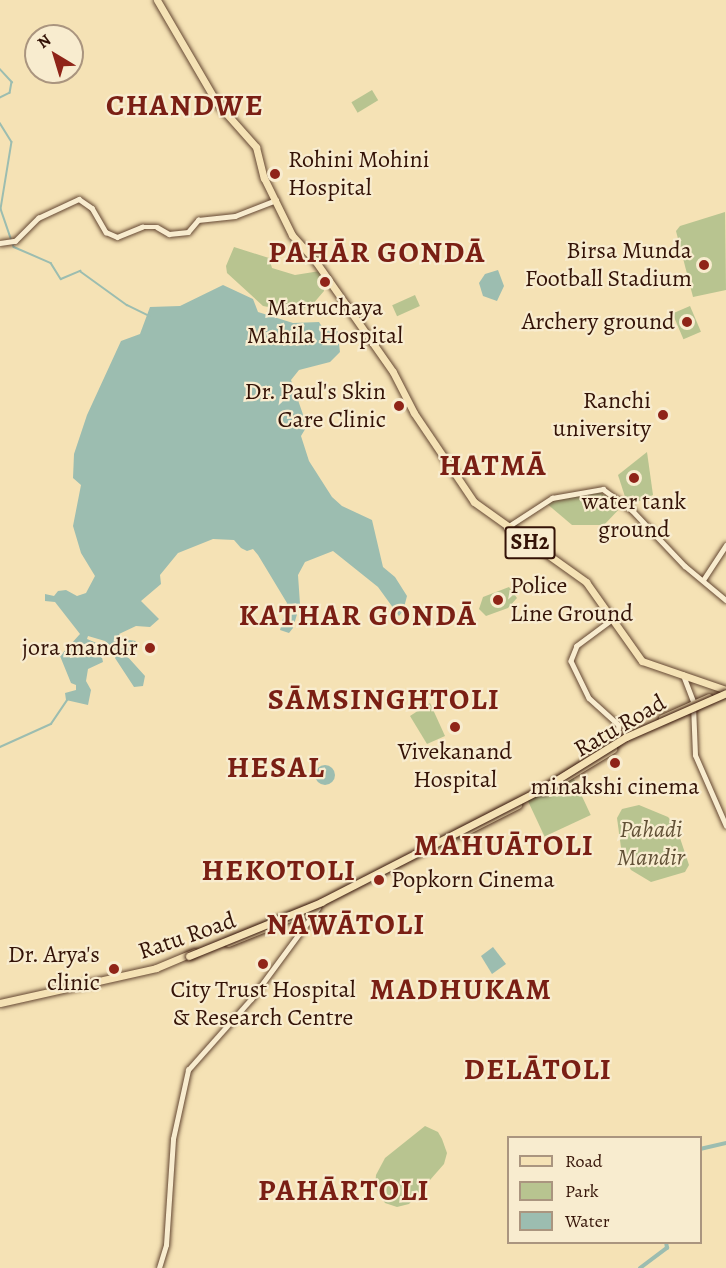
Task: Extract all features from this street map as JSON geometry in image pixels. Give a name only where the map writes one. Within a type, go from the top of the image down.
[{"type":"main road","name":"SH2","points":[[158,0],[202,77],[237,129],[256,147],[275,201],[295,239],[316,262],[393,372],[414,413],[469,496],[507,527],[582,578],[642,661],[682,675]]},
{"type":"main road","name":"SH2","points":[[507,527],[585,577],[644,660],[726,692]]},
{"type":"main road","points":[[703,581],[726,547]]},
{"type":"main road","points":[[694,705],[726,692]]},
{"type":"main road","points":[[187,957],[322,903],[551,786],[627,738],[726,692]]},
{"type":"main road","points":[[694,705],[697,756],[726,820]]},
{"type":"main road","points":[[694,705],[695,758],[726,826]]},
{"type":"main road","name":"Ratu Road","points":[[319,904],[545,787],[618,738],[694,705]]},
{"type":"main road","name":"Ratu Road","points":[[0,1004],[156,968],[319,904],[539,794],[624,741],[694,705]]},
{"type":"main road","name":"Ratu Road","points":[[0,1004],[54,993],[187,957]]},
{"type":"street","points":[[0,243],[11,242],[38,218],[79,199],[92,208],[105,232],[117,237],[142,227],[156,227],[169,234],[188,232],[200,220],[236,216],[275,201]]},
{"type":"street","points":[[507,527],[552,498],[603,489],[636,514],[685,566],[726,600]]},
{"type":"street","points":[[612,620],[577,646],[571,663],[589,698],[619,725],[618,738]]},
{"type":"street","points":[[682,675],[694,705]]},
{"type":"street","points":[[159,1268],[167,1216],[173,1139],[188,1070],[253,996],[319,904]]},
{"type":"green space","points":[[372,90],[378,100],[358,113],[351,102]]},
{"type":"green space","name":"Birsa Munda Football Stadium","points":[[725,212],[726,290],[693,297],[676,231],[680,226]]},
{"type":"green space","points":[[234,247],[269,258],[272,268],[295,275],[320,271],[324,291],[312,305],[295,312],[263,306],[227,273],[226,266]]},
{"type":"green space","points":[[415,295],[420,306],[397,316],[392,305]]},
{"type":"green space","name":"Archery ground","points":[[690,306],[701,332],[683,339],[673,313]]},
{"type":"green space","name":"water tank ground","points":[[647,452],[653,495],[628,506],[618,475]]},
{"type":"green space","points":[[599,492],[623,505],[604,525],[572,525],[546,503],[561,497]]},
{"type":"green space","name":"Police Line Ground","points":[[509,587],[517,598],[508,608],[486,616],[479,609],[483,597]]},
{"type":"green space","points":[[430,703],[445,736],[427,744],[410,716]]},
{"type":"green space","points":[[573,777],[591,815],[545,837],[527,799]]},
{"type":"green space","name":"Pahadi Mandir","points":[[639,805],[668,817],[676,826],[689,865],[685,872],[651,882],[631,870],[622,855],[617,818],[622,809]]},
{"type":"green space","points":[[425,1126],[438,1132],[442,1139],[447,1153],[444,1164],[409,1204],[397,1207],[385,1203],[375,1187],[376,1175],[385,1158]]},
{"type":"water","points":[[498,270],[504,286],[497,301],[483,296],[479,283],[485,274]]},
{"type":"water","points":[[223,285],[253,299],[258,312],[293,323],[319,322],[324,330],[337,328],[340,352],[330,362],[299,370],[291,380],[307,426],[301,436],[309,461],[332,497],[342,506],[372,520],[383,567],[395,577],[407,596],[403,611],[399,616],[378,587],[333,551],[305,562],[298,575],[300,604],[293,628],[289,633],[280,630],[287,603],[258,555],[253,549],[247,551],[241,548],[234,540],[213,539],[178,553],[160,575],[161,584],[141,601],[159,619],[150,627],[136,626],[119,634],[123,639],[136,641],[126,655],[145,676],[143,686],[134,687],[115,658],[118,652],[105,641],[88,636],[87,639],[99,644],[103,662],[88,669],[86,681],[91,690],[88,705],[66,700],[65,693],[76,690],[76,685],[71,683],[60,656],[80,634],[55,602],[45,601],[45,594],[54,596],[58,591],[66,590],[77,596],[86,593],[95,576],[81,553],[73,526],[81,485],[73,478],[74,454],[87,415],[121,341],[140,334],[150,307],[180,306]]},
{"type":"water","points":[[325,765],[332,768],[335,775],[332,782],[325,785],[318,782],[315,775],[318,768]]},
{"type":"water","points":[[493,947],[506,964],[492,974],[481,956]]},
{"type":"waterway","points":[[0,69],[12,82],[10,93],[0,98]]},
{"type":"waterway","points":[[0,123],[12,142],[1,209],[14,247],[51,263],[61,279],[80,271],[127,305],[150,316]]},
{"type":"waterway","points":[[0,747],[51,724],[68,699]]},
{"type":"waterway","points":[[702,1149],[726,1143]]},
{"type":"waterway","points":[[640,1268],[667,1248],[666,1244]]},
{"type":"place","name":"Rohini Mohini Hospital","points":[[275,174]]},
{"type":"place","name":"Birsa Munda Football Stadium","points":[[704,265]]},
{"type":"place","name":"Matruchaya Mahila Hospital","points":[[325,282]]},
{"type":"place","name":"Archery ground","points":[[687,322]]},
{"type":"place","name":"Dr. Paul's Skin Care Clinic","points":[[399,406]]},
{"type":"place","name":"Ranchi university","points":[[663,415]]},
{"type":"place","name":"water tank ground","points":[[634,478]]},
{"type":"place","name":"Police Line Ground","points":[[498,600]]},
{"type":"place","name":"jora mandir","points":[[150,648]]},
{"type":"place","name":"Vivekanand Hospital","points":[[455,727]]},
{"type":"place","name":"minakshi cinema","points":[[615,763]]},
{"type":"place","name":"Popkorn Cinema","points":[[379,880]]},
{"type":"place","name":"City Trust Hospital & Research Centre","points":[[263,964]]},
{"type":"place","name":"Dr. Arya's clinic","points":[[114,969]]},
{"type":"district","name":"CHANDWE","points":[[185,105]]},
{"type":"district","name":"PAHĀR GONDĀ","points":[[377,252]]},
{"type":"district","name":"HATMĀ","points":[[493,465]]},
{"type":"district","name":"KATHAR GONDĀ","points":[[358,615]]},
{"type":"district","name":"SĀMSINGHTOLI","points":[[384,699]]},
{"type":"district","name":"HESAL","points":[[276,767]]},
{"type":"district","name":"MAHUĀTOLI","points":[[504,845]]},
{"type":"district","name":"HEKOTOLI","points":[[279,870]]},
{"type":"district","name":"NAWĀTOLI","points":[[346,924]]},
{"type":"district","name":"MADHUKAM","points":[[461,989]]},
{"type":"district","name":"DELĀTOLI","points":[[538,1069]]},
{"type":"district","name":"PAHĀRTOLI","points":[[344,1190]]}]
